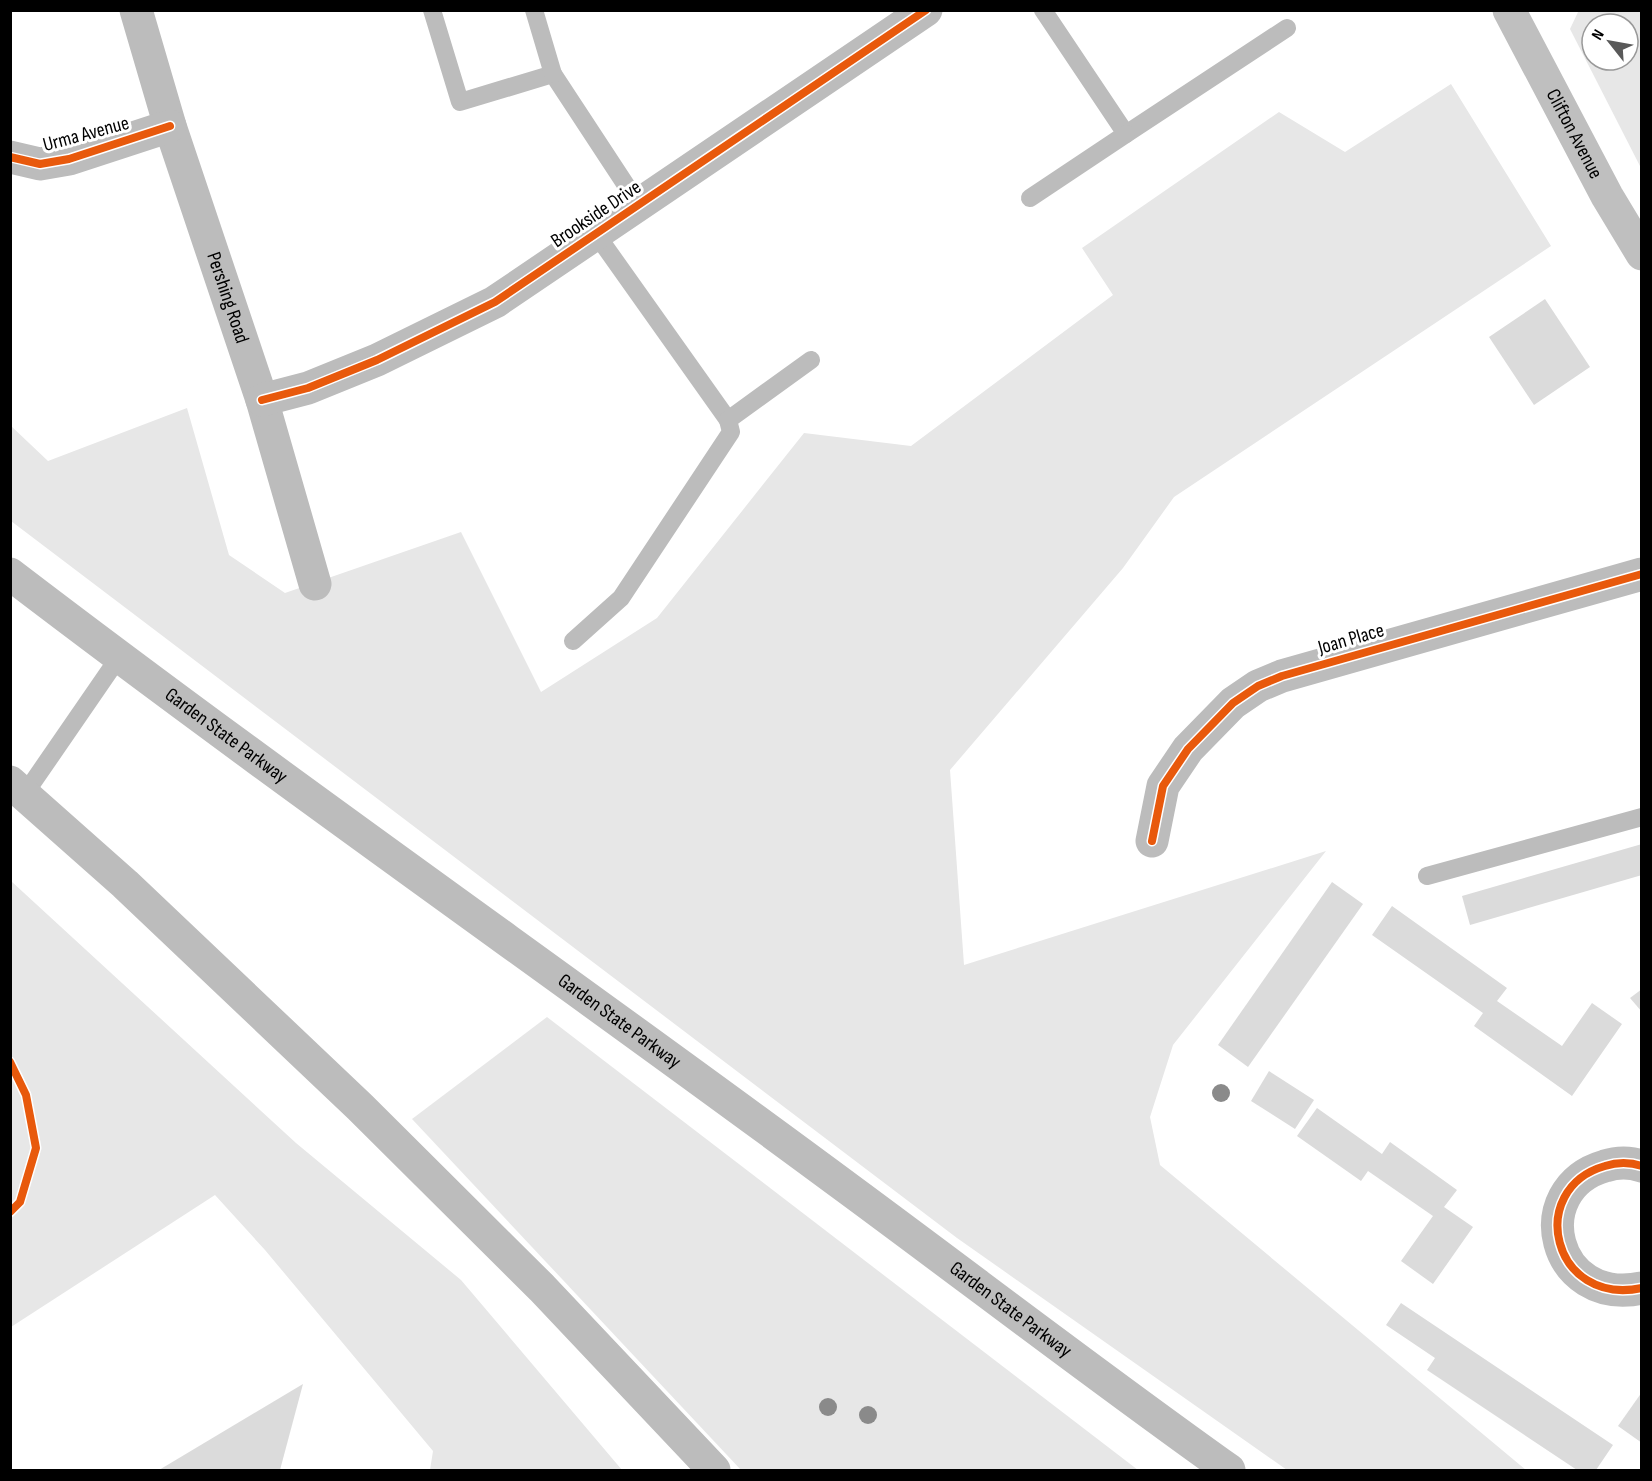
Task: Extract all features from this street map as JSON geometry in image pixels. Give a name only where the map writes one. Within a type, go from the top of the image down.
[{"type":"main road","name":"Pershing Road","points":[[136,10],[170,126],[262,400],[315,584]]},
{"type":"main road","name":"Brookside Drive","points":[[262,400],[308,388],[377,360],[495,302],[926,10]]},
{"type":"main road","name":"Clifton Avenue","points":[[1513,12],[1607,196],[1641,254]]},
{"type":"main road","name":"Urma Avenue","points":[[10,157],[40,164],[69,159],[170,126]]},
{"type":"main road","name":"Garden State Parkway","points":[[10,574],[119,657],[840,1183],[1059,1349],[1228,1470]]},
{"type":"main road","name":"Joan Place","points":[[1152,841],[1163,786],[1188,748],[1233,703],[1258,686],[1282,676],[1641,574]]},
{"type":"main road","points":[[17,788],[125,884],[360,1107],[542,1288],[714,1470]]},
{"type":"main road","points":[[1641,1167],[1614,1163],[1593,1169],[1576,1182],[1563,1200],[1557,1220],[1559,1242],[1567,1262],[1581,1278],[1600,1288],[1620,1292],[1641,1288]]},
{"type":"lane","points":[[432,10],[460,102],[553,74]]},
{"type":"lane","points":[[534,10],[553,74],[639,205]]},
{"type":"lane","points":[[1043,10],[1126,134]]},
{"type":"lane","points":[[1030,198],[1287,28]]},
{"type":"lane","points":[[573,641],[621,598],[731,432],[728,420],[596,234]]},
{"type":"lane","points":[[728,420],[811,360]]},
{"type":"lane","points":[[17,788],[119,657]]},
{"type":"lane","points":[[1427,876],[1641,817]]},
{"type":"shaded area","points":[[1579,10],[1641,11],[1641,168],[1592,72],[1640,72],[1640,12],[1580,12],[1580,49],[1570,29]]},
{"type":"shaded area","points":[[1451,84],[1551,246],[1174,497],[1123,568],[950,770],[964,965],[1326,851],[1173,1045],[1150,1117],[1160,1165],[1526,1470],[1287,1470],[957,1238],[11,521],[10,425],[48,461],[187,408],[229,555],[285,593],[461,532],[541,692],[657,618],[804,433],[911,446],[1113,295],[1082,248],[1279,112],[1345,152]]},
{"type":"shaded area","points":[[11,881],[296,1143],[461,1280],[622,1470],[430,1470],[433,1451],[265,1250],[215,1195],[11,1327]]},
{"type":"shaded area","points":[[547,1017],[1138,1470],[741,1470],[412,1119]]},
{"type":"building","points":[[1545,299],[1590,367],[1534,405],[1489,337]]},
{"type":"building","points":[[1642,844],[1642,875],[1470,925],[1462,896]]},
{"type":"building","points":[[1332,882],[1363,904],[1248,1067],[1218,1045]]},
{"type":"building","points":[[1392,906],[1507,988],[1497,1001],[1562,1046],[1592,1003],[1622,1024],[1572,1096],[1474,1026],[1483,1013],[1372,935]]},
{"type":"building","points":[[1642,989],[1642,1012],[1630,998]]},
{"type":"building","points":[[1269,1071],[1314,1100],[1295,1129],[1251,1101]]},
{"type":"building","points":[[1317,1108],[1382,1154],[1390,1142],[1457,1190],[1444,1207],[1473,1227],[1433,1284],[1401,1261],[1433,1216],[1368,1171],[1361,1181],[1297,1136]]},
{"type":"building","points":[[1401,1303],[1613,1445],[1596,1470],[1577,1470],[1427,1370],[1435,1358],[1386,1325]]},
{"type":"building","points":[[303,1384],[280,1470],[159,1470]]},
{"type":"building","points":[[1642,1392],[1642,1443],[1618,1426]]},
{"type":"cycle path","points":[[262,400],[308,388],[377,360],[495,302],[926,10]]},
{"type":"cycle path","points":[[10,157],[40,164],[69,159],[170,126]]},
{"type":"cycle path","points":[[1152,841],[1163,786],[1188,749],[1233,703],[1258,686],[1282,676],[1642,574]]},
{"type":"cycle path","points":[[10,1062],[26,1095],[36,1148],[20,1202],[10,1212]]},
{"type":"cycle path","points":[[1642,1166],[1619,1163],[1605,1166],[1580,1179],[1564,1197],[1558,1220],[1560,1243],[1570,1264],[1587,1280],[1611,1289],[1642,1288]]}]
